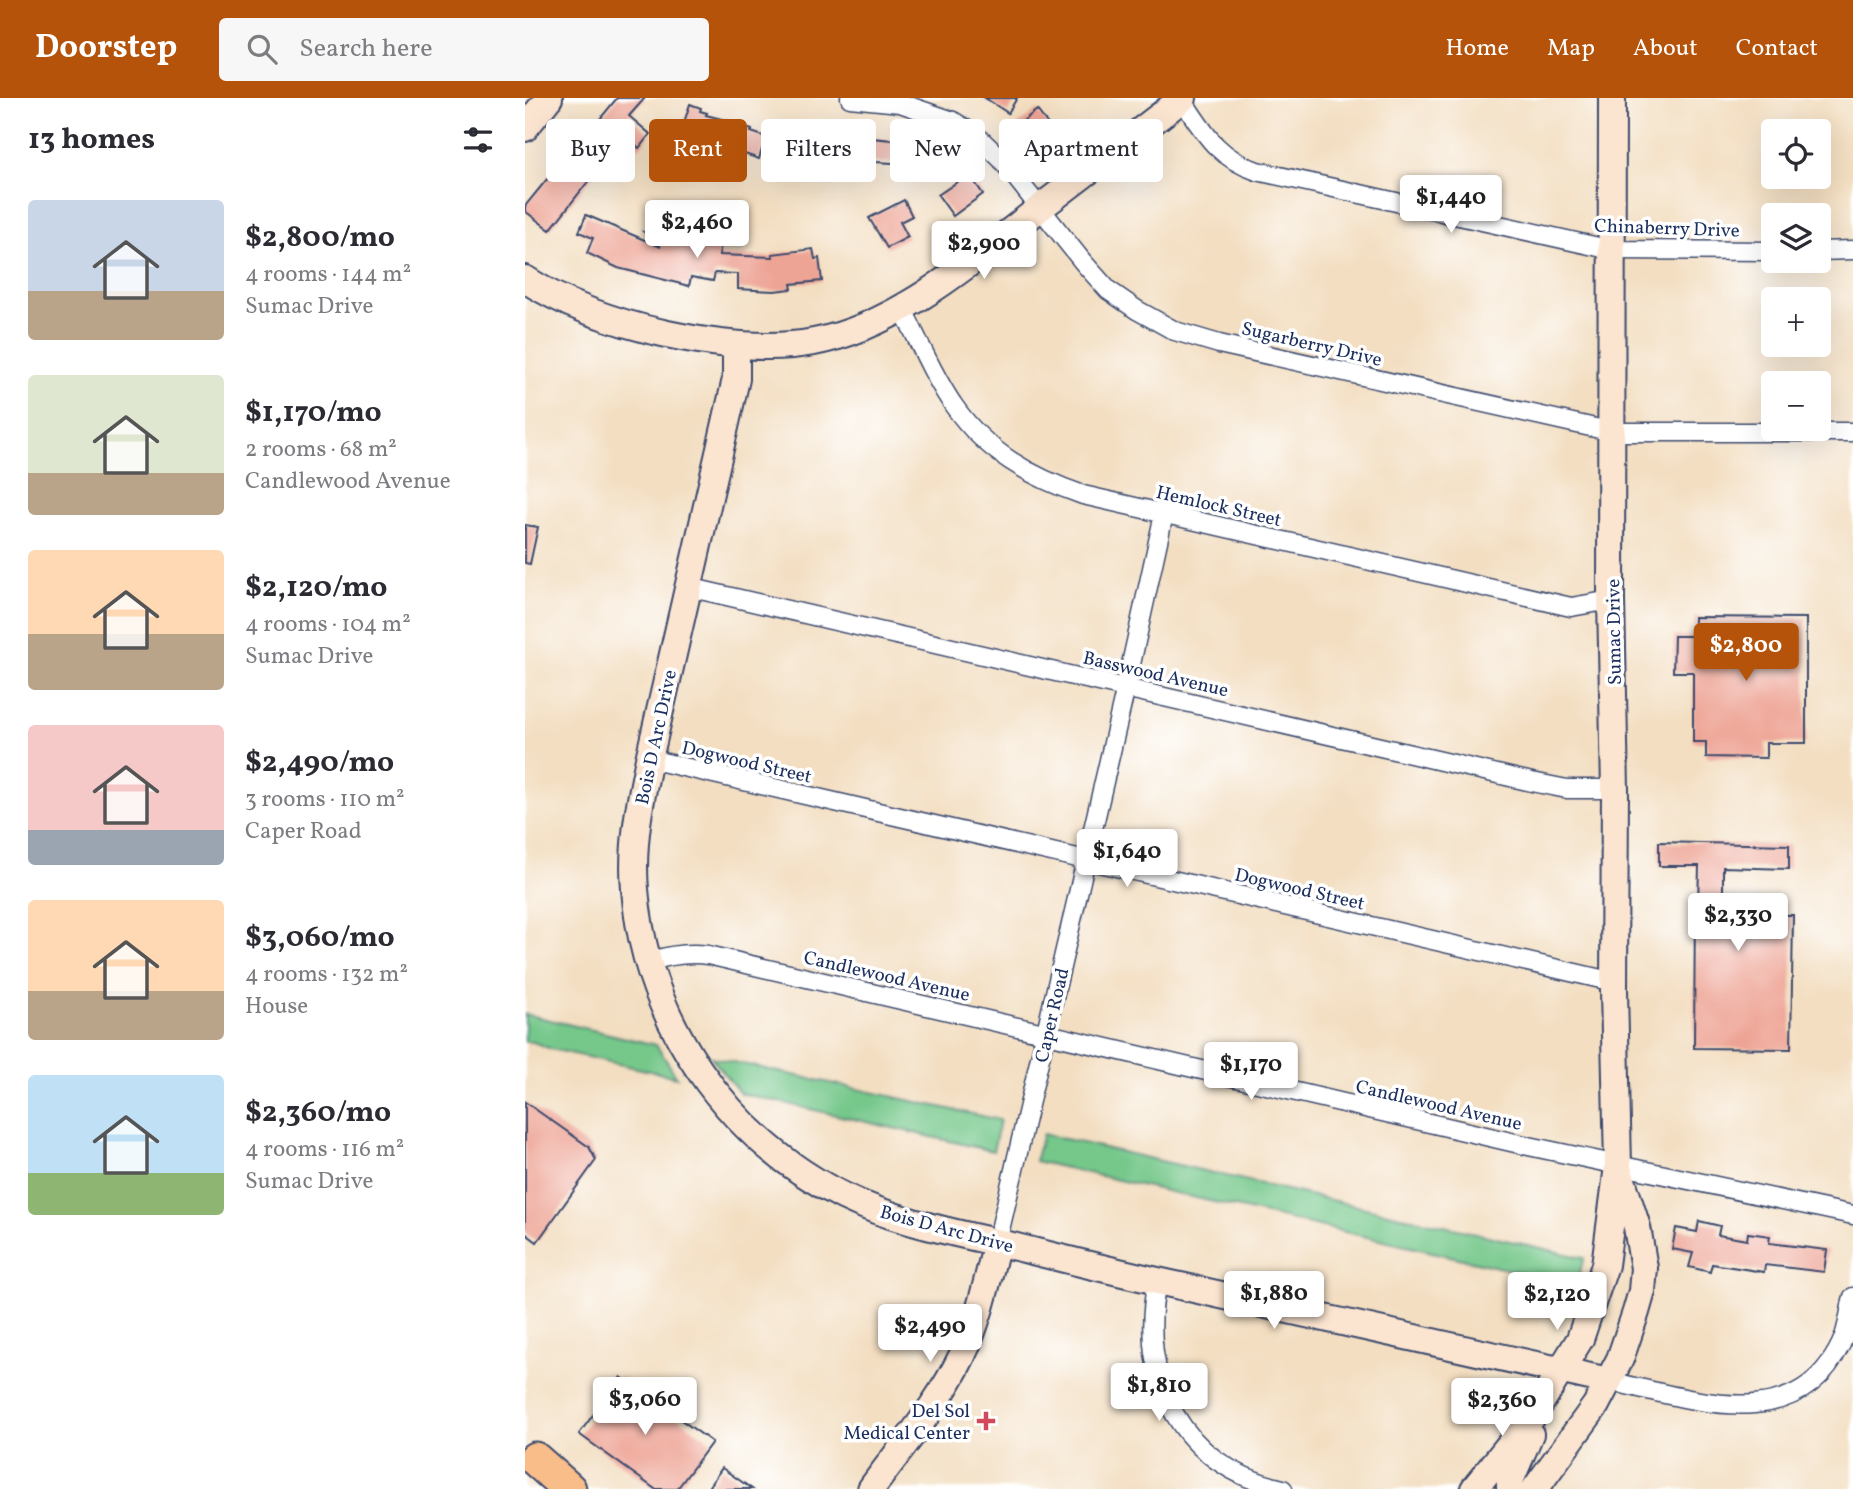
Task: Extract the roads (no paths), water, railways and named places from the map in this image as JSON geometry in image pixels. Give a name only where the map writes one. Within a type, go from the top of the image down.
[{"type":"highway","points":[[530,1456],[569,1489]]},
{"type":"street","points":[[525,128],[549,98]]},
{"type":"street","name":"Sugarberry Drive","points":[[850,98],[899,103],[953,121],[977,136],[1001,159],[1108,290],[1175,331],[1246,350],[1613,432],[1853,432]]},
{"type":"street","points":[[525,279],[548,293],[610,320],[698,340],[736,345],[814,342],[845,334],[950,278],[1182,98]]},
{"type":"street","name":"Chinaberry Drive","points":[[1182,98],[1211,142],[1222,153],[1248,168],[1612,250],[1761,251]]},
{"type":"street","name":"Sumac Drive","points":[[1474,1489],[1532,1417],[1580,1339],[1605,1265],[1618,1166],[1611,600],[1612,98]]},
{"type":"street","points":[[1831,251],[1853,250]]},
{"type":"street","name":"Hemlock Street","points":[[901,306],[952,404],[969,426],[993,450],[1052,485],[1083,495],[1571,607],[1611,600]]},
{"type":"street","name":"Bois D Arc Drive","points":[[736,345],[736,379],[649,759],[637,818],[634,856],[635,890],[648,962],[676,1035],[729,1109],[753,1135],[809,1177],[845,1197],[926,1226],[1157,1281],[1608,1381]]},
{"type":"street","name":"Caper Road","points":[[871,1489],[947,1383],[978,1317],[1046,1034],[1164,513]]},
{"type":"street","name":"Basswood Avenue","points":[[688,587],[1567,789],[1615,789]]},
{"type":"street","name":"Dogwood Street","points":[[649,759],[1614,982]]},
{"type":"street","name":"Candlewood Avenue","points":[[648,962],[684,953],[708,956],[1618,1166],[1853,1215]]},
{"type":"street","name":"Sumac Drive","points":[[1535,1489],[1596,1405],[1620,1359],[1642,1291],[1644,1268],[1637,1227],[1618,1166]]},
{"type":"street","points":[[1157,1281],[1151,1319],[1154,1357],[1160,1381],[1172,1409],[1188,1433],[1215,1460],[1232,1472],[1283,1489]]},
{"type":"street","points":[[1608,1381],[1732,1406],[1763,1405],[1790,1396],[1811,1382],[1830,1363],[1842,1342],[1853,1297]]},
{"type":"street","points":[[1510,1489],[1510,1481],[1545,1397]]},
{"type":"street","points":[[530,1456],[577,1489]]},
{"type":"place","name":"Del Sol Medical Center","points":[[986,1421]]}]
